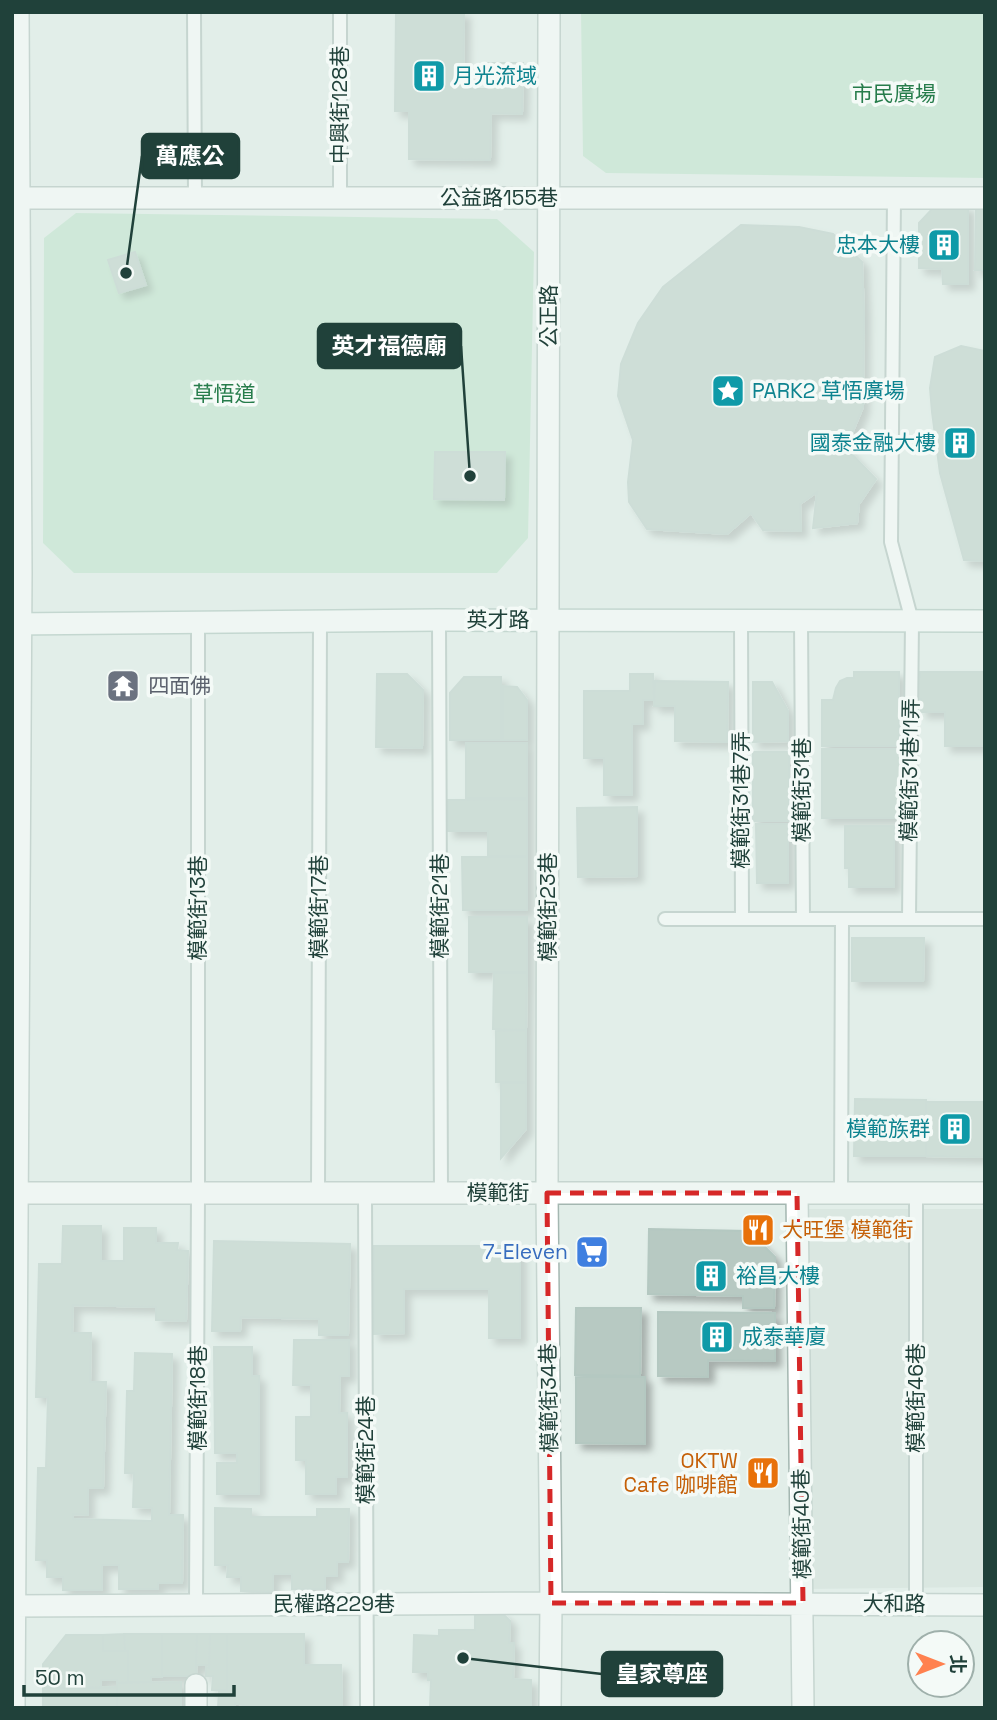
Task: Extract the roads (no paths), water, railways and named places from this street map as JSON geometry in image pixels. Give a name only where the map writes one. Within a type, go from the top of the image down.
[{"type":"street","name":"公正路","points":[[548,620],[549,12]]},
{"type":"street","points":[[14,1708],[16,21]]},
{"type":"street","name":"公益路155巷","points":[[16,198],[985,198]]},
{"type":"street","name":"英才路","points":[[17,624],[439,620],[985,621]]},
{"type":"street","name":"模範街23巷","points":[[547,1193],[548,620]]},
{"type":"street","name":"模範街","points":[[15,1193],[985,1193]]},
{"type":"street","name":"模範街34巷","points":[[547,1193],[551,1603]]},
{"type":"street","name":"模範街40巷","points":[[551,1603],[803,1603],[797,1193]]},
{"type":"street","points":[[550,1708],[551,1603]]},
{"type":"street","name":"民權路229巷","points":[[13,1606],[551,1603]]},
{"type":"street","points":[[803,1603],[803,1708]]},
{"type":"street","name":"大和路","points":[[803,1603],[985,1605]]},
{"type":"street","points":[[196,1685],[196,1708]]},
{"type":"lane","points":[[194,12],[195,198]]},
{"type":"lane","name":"中興街128巷","points":[[340,12],[341,197]]},
{"type":"lane","name":"模範街31巷11弄","points":[[894,197],[891,542],[912,621],[909,919]]},
{"type":"lane","name":"模範街21巷","points":[[439,620],[441,1193]]},
{"type":"lane","name":"模範街31巷7弄","points":[[741,620],[742,919]]},
{"type":"lane","name":"模範街17巷","points":[[318,1193],[320,621]]},
{"type":"lane","name":"模範街31巷","points":[[801,621],[803,919]]},
{"type":"lane","name":"模範街13巷","points":[[198,623],[198,1193]]},
{"type":"lane","points":[[665,919],[985,919]]},
{"type":"lane","points":[[841,1193],[842,919]]},
{"type":"lane","name":"模範街18巷","points":[[195,1604],[198,1193]]},
{"type":"lane","name":"模範街24巷","points":[[365,1193],[367,1708]]},
{"type":"lane","name":"模範街46巷","points":[[916,1193],[916,1604]]},
{"type":"place","name":"月光流域","points":[[429,76]]},
{"type":"place","name":"忠本大樓","points":[[944,245]]},
{"type":"place","name":"萬應公","points":[[126,273]]},
{"type":"place","name":"PARK2 草悟廣場","points":[[728,391]]},
{"type":"place","name":"國泰金融大樓","points":[[960,443]]},
{"type":"place","name":"英才福德廟","points":[[470,476]]},
{"type":"place","name":"四面佛","points":[[123,686]]},
{"type":"place","name":"模範族群","points":[[955,1129]]},
{"type":"place","name":"大旺堡 模範街","points":[[758,1230]]},
{"type":"place","name":"7-Eleven","points":[[592,1252]]},
{"type":"place","name":"裕昌大樓","points":[[711,1276]]},
{"type":"place","name":"成泰華廈","points":[[717,1337]]},
{"type":"place","name":"OKTW Cafe 咖啡館","points":[[763,1473]]},
{"type":"place","name":"皇家尊座","points":[[463,1658]]},
{"type":"park label","name":"市民廣場","points":[[894,94]]},
{"type":"park label","name":"草悟道","points":[[224,394]]}]
